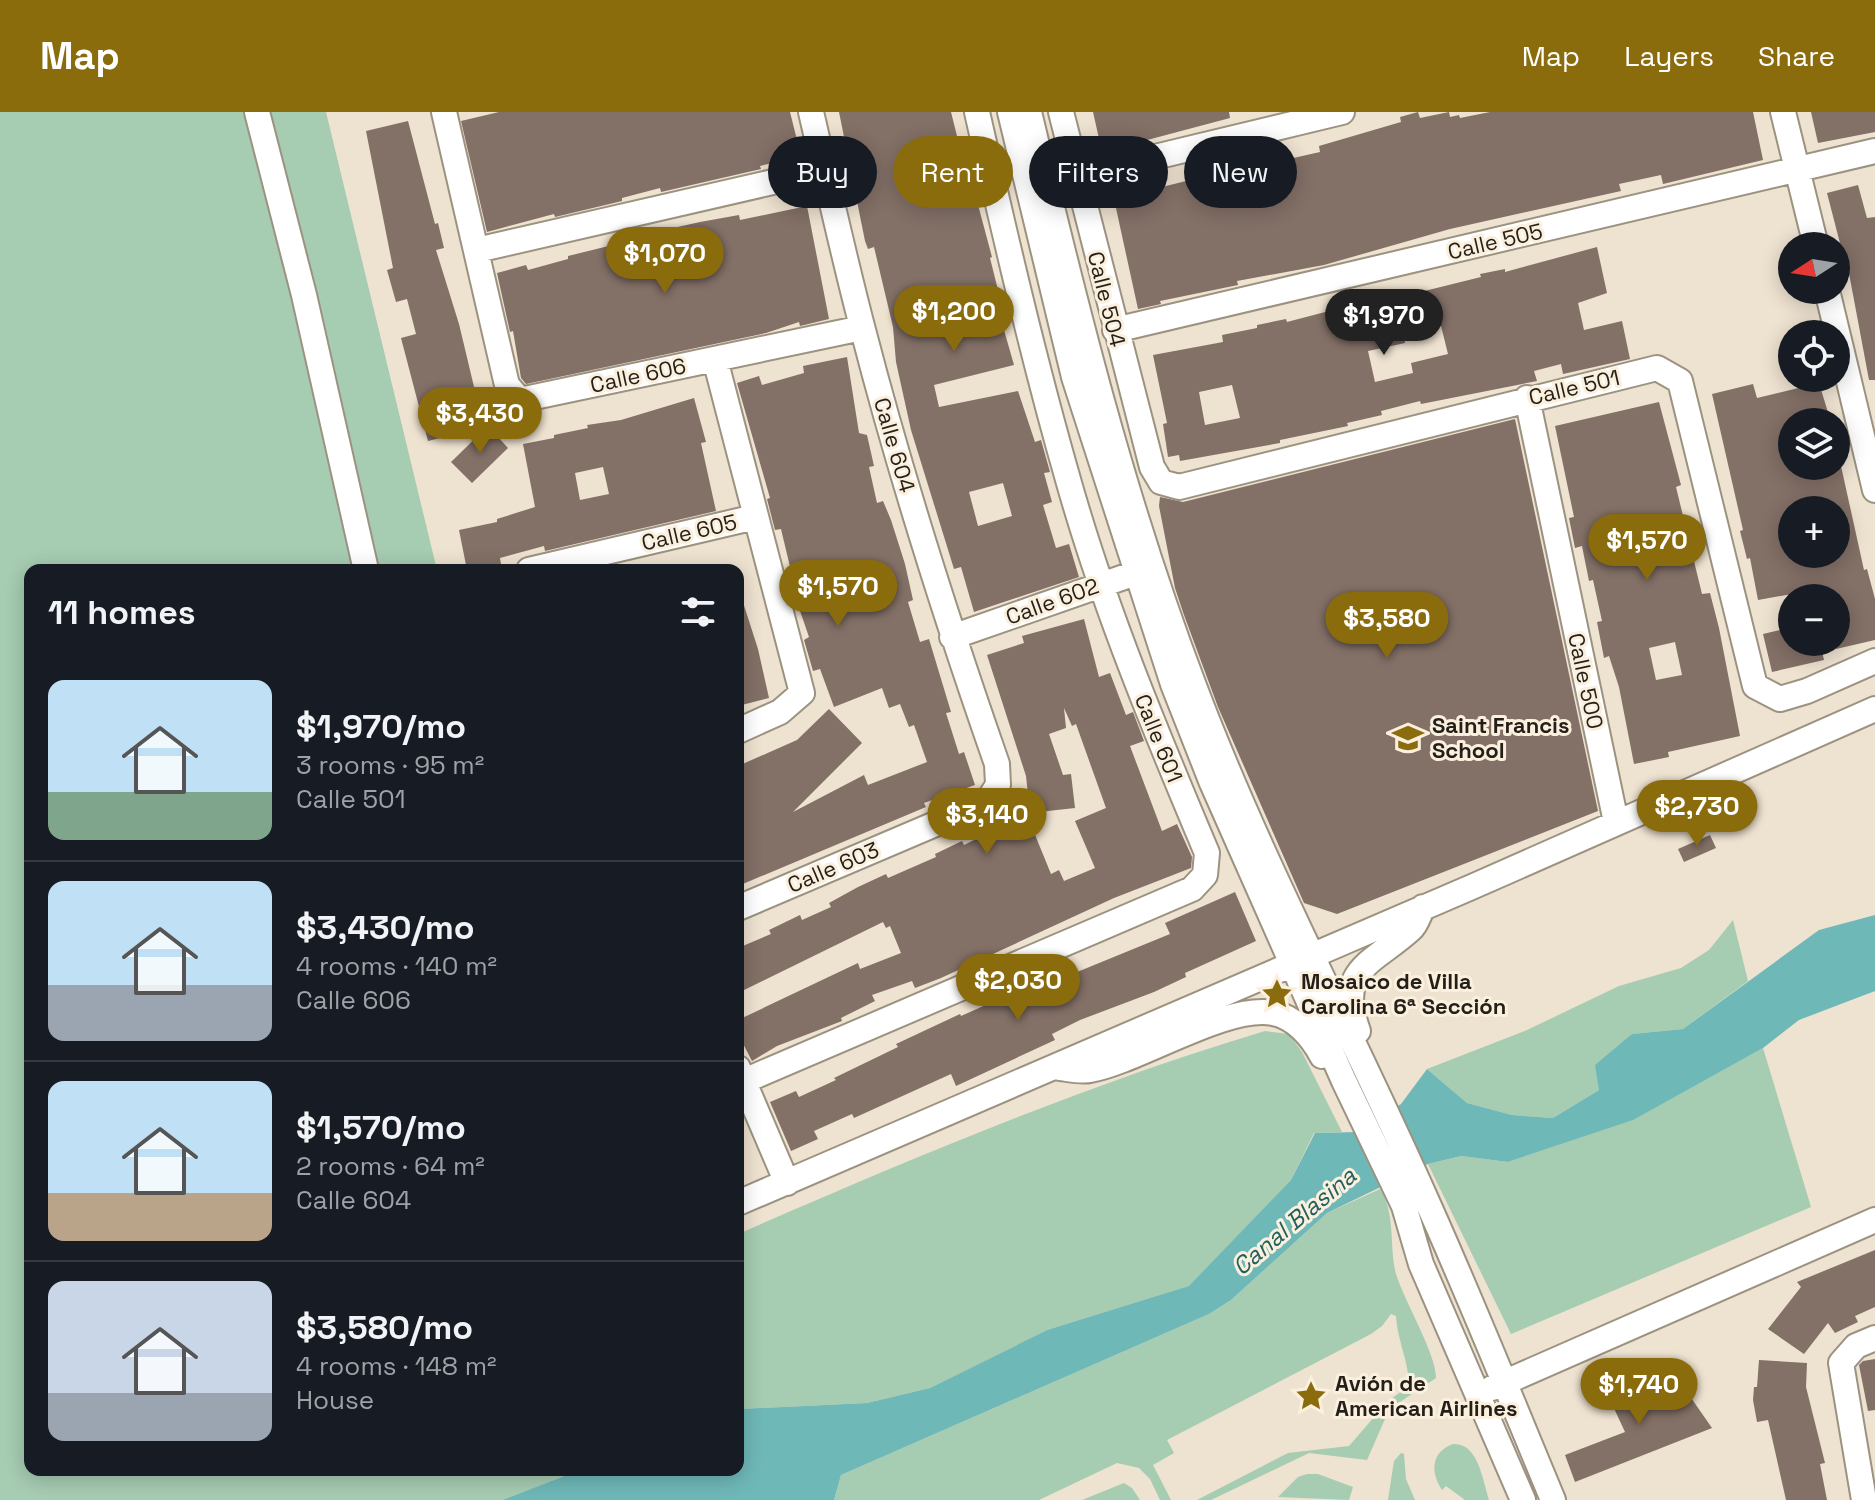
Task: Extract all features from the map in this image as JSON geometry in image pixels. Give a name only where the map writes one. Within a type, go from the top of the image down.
[{"type":"street","points":[[257,112],[304,295],[365,564]]},
{"type":"street","name":"Calle 606","points":[[444,112],[507,385],[520,400],[862,328]]},
{"type":"street","name":"Calle 604","points":[[811,112],[817,136]]},
{"type":"street","name":"Calle 601","points":[[744,1073],[1192,889],[1205,875],[1207,853],[1152,722],[1069,484],[977,112]]},
{"type":"street","points":[[1010,112],[1047,226]]},
{"type":"street","points":[[1029,112],[1074,377],[1144,570],[1192,736],[1504,1383],[1553,1500]]},
{"type":"street","name":"Calle 504","points":[[1061,112],[1067,136]]},
{"type":"street","points":[[1168,154],[1342,112]]},
{"type":"street","points":[[1783,112],[1813,232]]},
{"type":"street","name":"Calle 505","points":[[1115,330],[1875,151]]},
{"type":"street","points":[[477,250],[768,183]]},
{"type":"street","name":"Calle 604","points":[[834,208],[862,328],[952,637]]},
{"type":"street","name":"Calle 504","points":[[1084,208],[1152,467],[1161,482]]},
{"type":"street","points":[[1005,235],[1047,226]]},
{"type":"street","points":[[1830,304],[1875,490]]},
{"type":"street","points":[[715,359],[802,693],[780,712],[744,728]]},
{"type":"street","name":"Calle 501","points":[[1161,482],[1179,487],[1657,368],[1680,381],[1755,686],[1780,699],[1807,691],[1875,661]]},
{"type":"street","name":"Calle 500","points":[[1527,398],[1616,822]]},
{"type":"street","name":"Calle 605","points":[[555,564],[755,517]]},
{"type":"street","name":"Calle 602","points":[[952,637],[1144,570]]},
{"type":"street","name":"Calle 603","points":[[744,905],[987,802],[998,785],[997,764],[952,637]]},
{"type":"street","points":[[744,1201],[1875,709]]},
{"type":"street","points":[[1355,1077],[1365,1051],[1351,1003],[1353,984],[1360,970],[1375,955],[1414,927],[1423,907]]},
{"type":"street","points":[[1053,1068],[1089,1070],[1228,1019],[1270,1012],[1298,1025],[1314,1042],[1332,1075],[1355,1077]]},
{"type":"street","points":[[744,1081],[787,1183]]},
{"type":"street","points":[[1414,1200],[1421,1264],[1523,1500]]},
{"type":"street","points":[[1479,1394],[1875,1220]]},
{"type":"street","points":[[1864,1500],[1841,1363],[1856,1346],[1875,1338]]},
{"type":"green space","points":[[0,112],[326,112],[436,564],[24,564],[24,1476],[564,1476],[502,1500],[0,1500]]},
{"type":"green space","points":[[1733,920],[1748,981],[1683,1029],[1632,1034],[1599,1090],[1553,1118],[1512,1115],[1467,1103],[1427,1069],[1527,1030],[1619,986],[1681,968],[1709,950]]},
{"type":"green space","points":[[1265,1031],[1289,1034],[1302,1052],[1342,1132],[1314,1133],[1291,1180],[1190,1286],[1047,1330],[930,1388],[867,1403],[744,1409],[744,1231],[933,1151],[1065,1099]]},
{"type":"green space","points":[[1763,1048],[1811,1207],[1511,1334],[1428,1164],[1461,1156],[1508,1162],[1632,1120]]},
{"type":"green space","points":[[1380,1189],[1388,1209],[1396,1274],[1431,1355],[1436,1378],[1397,1404],[1385,1419],[1367,1460],[1309,1453],[1211,1500],[1197,1500],[1288,1453],[1349,1446],[1388,1401],[1409,1386],[1396,1316],[1391,1314],[1371,1334],[1167,1440],[1174,1453],[1153,1465],[1171,1500],[1160,1500],[1150,1479],[1139,1468],[1117,1463],[1039,1500],[834,1500],[841,1475],[1209,1314],[1231,1300],[1327,1213]]},
{"type":"green space","points":[[1453,1444],[1468,1449],[1474,1456],[1489,1500],[1465,1500],[1446,1486],[1442,1490],[1434,1470],[1435,1463],[1440,1452]]},
{"type":"green space","points":[[1401,1453],[1404,1454],[1406,1479],[1415,1500],[1388,1500],[1394,1461]]},
{"type":"green space","points":[[1318,1474],[1353,1487],[1349,1500],[1278,1497],[1298,1477]]},
{"type":"green space","points":[[1124,1483],[1140,1500],[1082,1500]]},
{"type":"water","name":"Canal Blasina","points":[[1875,915],[1875,991],[1799,1020],[1763,1048],[1633,1120],[1508,1162],[1461,1156],[1428,1164],[1327,1213],[1231,1300],[1209,1314],[841,1475],[834,1500],[502,1500],[564,1476],[744,1476],[744,1409],[867,1403],[930,1388],[1047,1330],[1189,1286],[1291,1180],[1315,1133],[1357,1132],[1401,1104],[1427,1069],[1467,1103],[1512,1115],[1553,1118],[1599,1090],[1595,1065],[1632,1034],[1683,1029],[1819,930]]},
{"type":"building","points":[[499,112],[790,112],[796,136],[768,136],[768,164],[760,166],[761,169],[661,192],[660,188],[622,198],[622,201],[555,217],[554,214],[487,232],[461,121]]},
{"type":"building","points":[[839,112],[951,112],[957,136],[893,136],[893,208],[979,208],[999,294],[994,295],[1014,365],[934,385],[939,407],[1018,391],[1035,442],[1041,440],[1050,472],[1044,473],[1052,502],[1043,505],[1056,548],[1069,544],[1079,577],[974,612],[961,567],[954,569],[911,430],[896,362],[893,327],[874,247],[868,249],[858,208],[877,208],[877,136],[844,136]],"holes":[[[1003,483],[1012,516],[978,526],[969,492]]]},
{"type":"building","points":[[1093,112],[1229,112],[1230,118],[1162,136],[1098,136]]},
{"type":"building","points":[[1418,112],[1420,118],[1449,112],[1450,117],[1459,115],[1460,118],[1490,112],[1753,112],[1763,160],[1663,184],[1661,175],[1619,184],[1621,191],[1450,229],[1324,265],[1237,281],[1238,285],[1160,301],[1161,304],[1138,309],[1116,208],[1168,208],[1168,186],[1184,182],[1184,208],[1297,208],[1297,157],[1320,152],[1319,146],[1401,122],[1400,117]]},
{"type":"building","points":[[1811,112],[1875,112],[1875,132],[1818,143]]},
{"type":"building","points":[[408,121],[444,248],[436,250],[459,324],[475,391],[471,392],[477,414],[488,426],[428,441],[401,338],[416,334],[407,299],[396,302],[387,270],[393,268],[366,131]]},
{"type":"building","points":[[1858,185],[1867,218],[1875,217],[1875,380],[1869,380],[1850,279],[1850,232],[1837,232],[1827,193]]},
{"type":"building","points":[[807,208],[829,319],[800,326],[799,322],[766,333],[526,384],[521,378],[513,331],[510,332],[497,273],[526,265],[528,270],[568,259],[568,256],[633,240],[634,246],[675,235],[673,228],[700,222],[739,215],[740,220]]},
{"type":"building","points":[[1597,247],[1607,293],[1578,303],[1584,330],[1622,321],[1630,359],[1563,374],[1561,364],[1534,371],[1537,381],[1421,404],[1420,401],[1381,411],[1382,415],[1347,423],[1348,426],[1280,440],[1280,443],[1180,461],[1179,455],[1168,457],[1163,424],[1167,423],[1153,355],[1223,342],[1222,335],[1257,328],[1257,325],[1286,319],[1287,322],[1390,295],[1395,294],[1396,298],[1481,277],[1480,274],[1505,269],[1505,272]],"holes":[[[1441,326],[1448,354],[1411,363],[1413,373],[1375,382],[1368,351],[1405,343],[1404,336]],[[1232,385],[1240,418],[1205,425],[1199,392]]]},
{"type":"building","points":[[847,357],[859,433],[867,435],[874,466],[869,467],[877,503],[883,501],[891,520],[905,564],[913,600],[908,602],[920,642],[929,639],[951,712],[946,713],[959,754],[964,752],[975,785],[924,803],[926,807],[744,883],[744,763],[797,740],[829,709],[862,743],[793,812],[864,775],[868,785],[927,762],[914,725],[909,727],[900,704],[889,708],[882,688],[834,707],[820,669],[813,671],[804,640],[809,637],[787,573],[791,571],[781,529],[775,530],[767,499],[770,498],[737,383],[759,376],[762,385],[804,373],[803,366]]},
{"type":"building","points":[[1753,384],[1757,398],[1782,392],[1822,392],[1827,408],[1778,408],[1778,480],[1844,480],[1848,496],[1778,496],[1778,568],[1850,568],[1850,507],[1864,570],[1867,569],[1875,599],[1875,640],[1850,646],[1850,584],[1778,584],[1778,596],[1758,600],[1750,558],[1747,559],[1740,531],[1743,530],[1712,394]]},
{"type":"building","points":[[694,398],[706,442],[701,443],[716,511],[545,551],[544,546],[500,558],[501,564],[466,564],[459,530],[497,522],[497,519],[535,507],[523,444],[588,428],[587,425],[621,420]],"holes":[[[603,467],[609,494],[580,500],[575,473]]]},
{"type":"building","points":[[1659,402],[1681,485],[1676,487],[1702,594],[1710,593],[1719,628],[1740,736],[1668,752],[1669,757],[1634,764],[1619,687],[1609,656],[1604,658],[1597,622],[1602,621],[1593,580],[1589,581],[1582,546],[1575,548],[1569,518],[1574,517],[1555,426]],"holes":[[[1675,642],[1682,675],[1656,680],[1649,648]]]},
{"type":"building","name":"Saint Francis School","points":[[1515,419],[1598,811],[1337,914],[1304,903],[1218,707],[1184,615],[1175,588],[1159,506],[1160,497],[1183,502]]},
{"type":"building","points":[[488,426],[508,448],[472,483],[451,462]]},
{"type":"building","points":[[744,605],[758,649],[769,698],[744,704]]},
{"type":"building","points":[[1084,619],[1099,677],[1110,673],[1126,715],[1133,712],[1144,741],[1130,746],[1162,831],[1177,824],[1192,857],[1191,868],[1114,898],[941,978],[915,988],[912,981],[872,995],[875,1001],[841,1018],[842,1021],[777,1046],[752,1061],[744,1046],[744,1017],[858,963],[860,969],[901,953],[890,926],[886,928],[883,922],[744,990],[744,945],[771,934],[769,930],[800,915],[802,920],[831,907],[829,903],[858,887],[936,857],[935,854],[962,841],[964,845],[994,830],[996,833],[1029,820],[1051,874],[1059,870],[1064,881],[1095,868],[1075,821],[1106,808],[1076,724],[1072,726],[1064,708],[1066,728],[1049,734],[1063,775],[1071,774],[1075,808],[1030,813],[1026,776],[987,655],[1024,643],[1022,636]]},
{"type":"building","points":[[1778,630],[1778,656],[1823,656],[1824,660],[1772,672],[1763,634]]},
{"type":"building","points":[[1710,835],[1716,848],[1684,862],[1678,849]]},
{"type":"building","points":[[1235,892],[1256,941],[1185,973],[1186,977],[1154,992],[1080,1020],[1052,1034],[1055,1040],[956,1086],[951,1074],[854,1118],[852,1114],[814,1131],[818,1139],[791,1151],[770,1102],[796,1091],[799,1097],[836,1080],[834,1078],[898,1047],[896,1044],[960,1014],[997,1000],[999,1004],[1170,934],[1165,923]]},
{"type":"building","points":[[1875,1250],[1875,1307],[1855,1316],[1858,1322],[1835,1333],[1828,1323],[1804,1354],[1768,1329],[1801,1287],[1797,1282]]},
{"type":"building","points":[[1875,1359],[1875,1410],[1868,1411],[1859,1365]]},
{"type":"building","points":[[1759,1360],[1807,1363],[1806,1387],[1825,1463],[1820,1464],[1827,1500],[1786,1500],[1768,1420],[1757,1422],[1753,1400]]},
{"type":"building","points":[[1624,1365],[1642,1405],[1680,1382],[1712,1428],[1575,1482],[1565,1455],[1625,1432],[1599,1376]]},
{"type":"place","name":"Saint Francis School","points":[[1408,738]]},
{"type":"place","name":"Mosaico de Villa Carolina 6ª Sección","points":[[1277,994]]},
{"type":"place","name":"Avión de American Airlines","points":[[1311,1396]]}]
